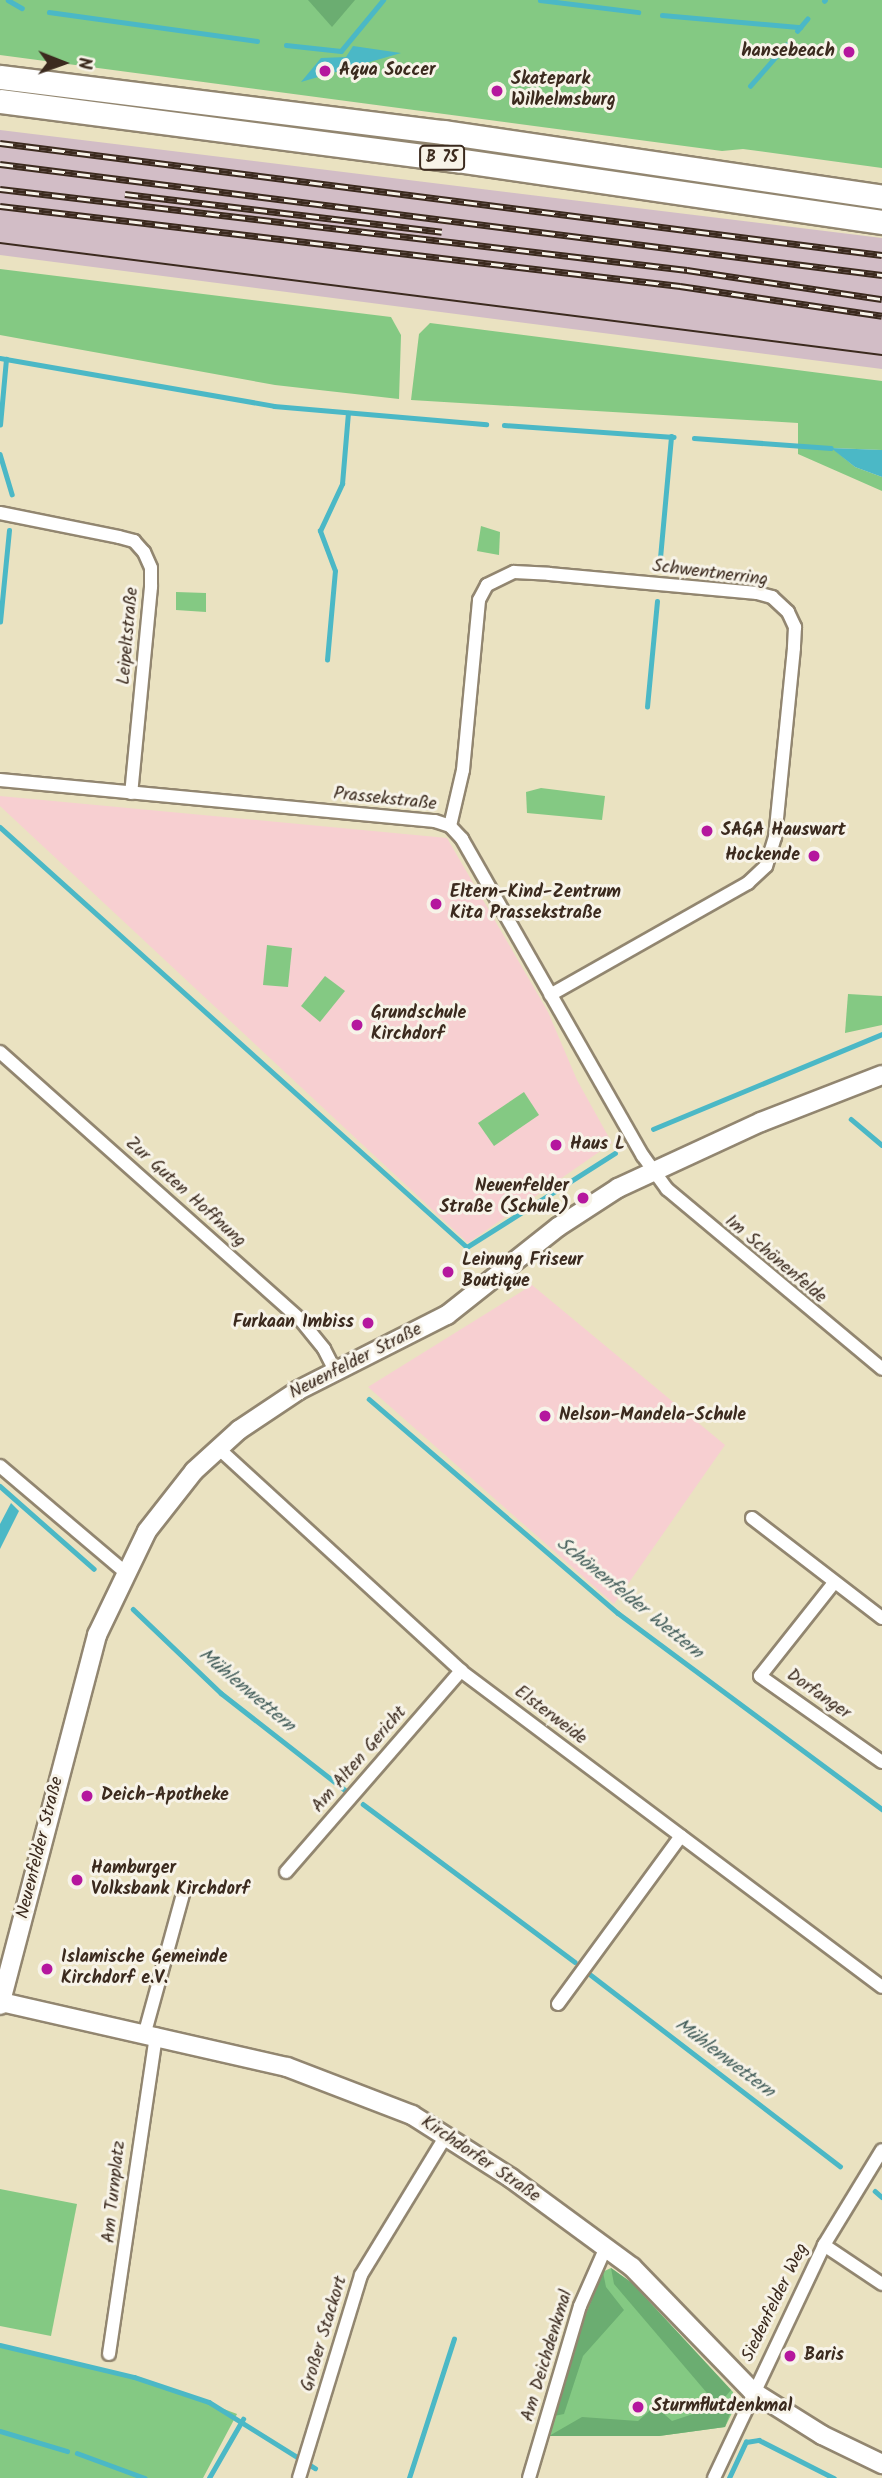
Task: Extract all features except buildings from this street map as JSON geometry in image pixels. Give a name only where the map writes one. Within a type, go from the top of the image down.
[{"type":"highway","name":"B 75","points":[[0,76],[444,132],[882,197]]},
{"type":"highway","name":"B 75","points":[[0,101],[457,160],[882,222]]},
{"type":"main road","name":"Neuenfelder Straße","points":[[1,2003],[90,1655],[124,1571],[169,1500],[218,1448],[267,1410],[335,1371],[447,1315],[586,1207],[653,1171],[882,1075]]},
{"type":"main road","name":"Kirchdorfer Straße","points":[[1,2003],[150,2033],[329,2080],[412,2115],[606,2247],[649,2282],[752,2391],[821,2435],[882,2464]]},
{"type":"street","name":"Leipeltstraße","points":[[0,513],[134,541],[144,552],[151,568],[151,587],[131,793]]},
{"type":"street","name":"Schwentnerring","points":[[450,826],[463,770],[479,600],[487,585],[514,572],[762,594],[785,607],[796,631],[772,853],[748,883],[550,995]]},
{"type":"street","name":"Prassekstraße","points":[[0,779],[435,821],[450,826],[462,839],[653,1171]]},
{"type":"street","name":"Zur Guten Hoffnung","points":[[0,1052],[299,1318],[335,1371]]},
{"type":"street","name":"Im Schönenfelde","points":[[653,1171],[685,1208],[882,1368]]},
{"type":"street","name":"Elsterweide","points":[[218,1448],[461,1671],[882,1987]]},
{"type":"street","points":[[0,1466],[124,1571]]},
{"type":"street","points":[[752,1518],[834,1584],[882,1618]]},
{"type":"street","name":"Dorfanger","points":[[834,1584],[760,1676],[882,1762]]},
{"type":"street","name":"Am Alten Gericht","points":[[286,1872],[461,1671]]},
{"type":"street","points":[[558,2004],[681,1836]]},
{"type":"street","name":"Am Turnplatz","points":[[109,2354],[150,2033],[185,1886]]},
{"type":"street","name":"Großer Stackort","points":[[299,2478],[361,2276],[446,2136]]},
{"type":"street","name":"Siedenfelder Weg","points":[[714,2478],[752,2391],[824,2245],[882,2150]]},
{"type":"street","points":[[824,2245],[882,2284]]},
{"type":"street","name":"Am Deichdenkmal","points":[[529,2478],[580,2306],[606,2247]]},
{"type":"shaded area","points":[[0,130],[882,238],[882,369],[0,255]]},
{"type":"shaded area","name":"Grundschule Kirchdorf","points":[[0,796],[447,838],[548,1012],[577,1080],[612,1143],[468,1243],[0,806]]},
{"type":"shaded area","name":"Nelson-Mandela-Schule","points":[[532,1285],[725,1445],[614,1604],[368,1387]]},
{"type":"green space","points":[[0,0],[882,0],[882,168],[743,149],[722,151],[0,55]]},
{"type":"green space","points":[[308,0],[355,0],[332,27]]},
{"type":"green space","points":[[0,269],[391,317],[401,335],[399,399],[275,385],[0,335]]},
{"type":"green space","points":[[430,323],[882,381],[882,450],[832,448],[855,467],[882,477],[882,491],[798,454],[798,423],[411,400],[419,334]]},
{"type":"green space","points":[[481,526],[500,532],[499,555],[477,551]]},
{"type":"green space","points":[[176,592],[206,593],[206,612],[176,610]]},
{"type":"green space","points":[[541,788],[605,796],[602,820],[527,813],[526,792]]},
{"type":"green space","points":[[267,945],[292,948],[288,987],[263,985]]},
{"type":"green space","points":[[325,976],[345,991],[320,1022],[301,1006]]},
{"type":"green space","points":[[848,994],[882,996],[882,1025],[845,1033]]},
{"type":"green space","points":[[524,1092],[539,1115],[494,1146],[478,1123]]},
{"type":"green space","points":[[0,2189],[77,2204],[51,2336],[0,2326]]},
{"type":"green space","points":[[611,2268],[632,2283],[733,2392],[734,2409],[725,2427],[659,2436],[549,2436],[571,2352],[600,2273]]},
{"type":"green space","points":[[611,2268],[632,2283],[731,2390],[725,2397],[713,2400],[614,2284]]},
{"type":"green space","points":[[603,2272],[606,2287],[624,2310],[583,2356],[564,2414],[554,2416],[571,2352]]},
{"type":"green space","points":[[0,2345],[142,2378],[237,2414],[203,2478],[0,2478]]},
{"type":"green space","points":[[735,2400],[725,2427],[659,2436],[549,2436],[582,2417],[638,2421],[655,2406],[672,2421]]},
{"type":"water","name":"Aqua Soccer","points":[[353,46],[401,53],[301,82],[321,58],[346,57]]},
{"type":"water","points":[[831,448],[882,450],[882,477],[855,467]]},
{"type":"water","points":[[11,1503],[19,1511],[0,1549],[0,1524]]},
{"type":"waterway","points":[[8,0],[22,8]]},
{"type":"waterway","points":[[286,45],[341,51],[383,0]]},
{"type":"waterway","points":[[540,0],[638,12]]},
{"type":"waterway","points":[[49,12],[257,41]]},
{"type":"waterway","points":[[662,15],[800,27]]},
{"type":"waterway","points":[[797,31],[807,19]]},
{"type":"waterway","points":[[750,86],[786,45]]},
{"type":"waterway","points":[[0,358],[274,406],[486,424]]},
{"type":"waterway","points":[[0,425],[6,359]]},
{"type":"waterway","points":[[327,660],[335,571],[320,531],[342,484],[348,413]]},
{"type":"waterway","points":[[504,425],[674,437]]},
{"type":"waterway","points":[[659,569],[671,437]]},
{"type":"waterway","points":[[694,438],[831,448]]},
{"type":"waterway","points":[[0,454],[12,494]]},
{"type":"waterway","points":[[0,622],[9,530]]},
{"type":"waterway","points":[[647,707],[657,601]]},
{"type":"waterway","points":[[0,827],[467,1247],[615,1153]]},
{"type":"waterway","points":[[653,1129],[882,1034]]},
{"type":"waterway","points":[[851,1119],[882,1145]]},
{"type":"waterway","name":"Schönenfelder Wettern","points":[[369,1399],[618,1613],[882,1809]]},
{"type":"waterway","name":"Mühlenwettern","points":[[0,1486],[94,1569]]},
{"type":"waterway","name":"Mühlenwettern","points":[[133,1609],[221,1693],[345,1790]]},
{"type":"waterway","name":"Mühlenwettern","points":[[363,1804],[575,1962]]},
{"type":"waterway","name":"Mühlenwettern","points":[[591,1975],[840,2166]]},
{"type":"waterway","name":"Mühlenwettern","points":[[875,2191],[882,2197]]},
{"type":"waterway","points":[[409,2478],[454,2339]]},
{"type":"waterway","points":[[0,2345],[134,2377],[209,2402],[315,2468]]},
{"type":"waterway","points":[[209,2478],[243,2419]]},
{"type":"waterway","points":[[0,2431],[67,2451]]},
{"type":"waterway","points":[[729,2478],[746,2442],[759,2440],[834,2478]]},
{"type":"waterway","points":[[77,2453],[145,2478]]},
{"type":"tram line","points":[[0,243],[882,355]]},
{"type":"railway","points":[[0,143],[882,255]]},
{"type":"railway","points":[[0,164],[882,275]]},
{"type":"railway","points":[[0,189],[687,270],[882,299]]},
{"type":"railway","points":[[125,194],[442,232]]},
{"type":"railway","points":[[0,206],[680,286],[882,316]]},
{"type":"place","name":"hansebeach","points":[[849,52]]},
{"type":"place","name":"Aqua Soccer","points":[[325,71]]},
{"type":"place","name":"Skatepark Wilhelmsburg","points":[[497,91]]},
{"type":"place","name":"SAGA Hauswart","points":[[707,831]]},
{"type":"place","name":"Hockende","points":[[814,856]]},
{"type":"place","name":"Eltern-Kind-Zentrum Kita Prassekstraße","points":[[436,904]]},
{"type":"place","name":"Grundschule Kirchdorf","points":[[357,1025]]},
{"type":"place","name":"Haus L","points":[[556,1145]]},
{"type":"place","name":"Neuenfelder Straße (Schule)","points":[[583,1198]]},
{"type":"place","name":"Leinung Friseur Boutique","points":[[448,1272]]},
{"type":"place","name":"Furkaan Imbiss","points":[[368,1323]]},
{"type":"place","name":"Nelson-Mandela-Schule","points":[[545,1416]]},
{"type":"place","name":"Deich-Apotheke","points":[[87,1796]]},
{"type":"place","name":"Hamburger Volksbank Kirchdorf","points":[[77,1880]]},
{"type":"place","name":"Islamische Gemeinde Kirchdorf e.V.","points":[[47,1969]]},
{"type":"place","name":"Baris","points":[[790,2356]]},
{"type":"place","name":"Sturmflutdenkmal","points":[[638,2407]]}]
